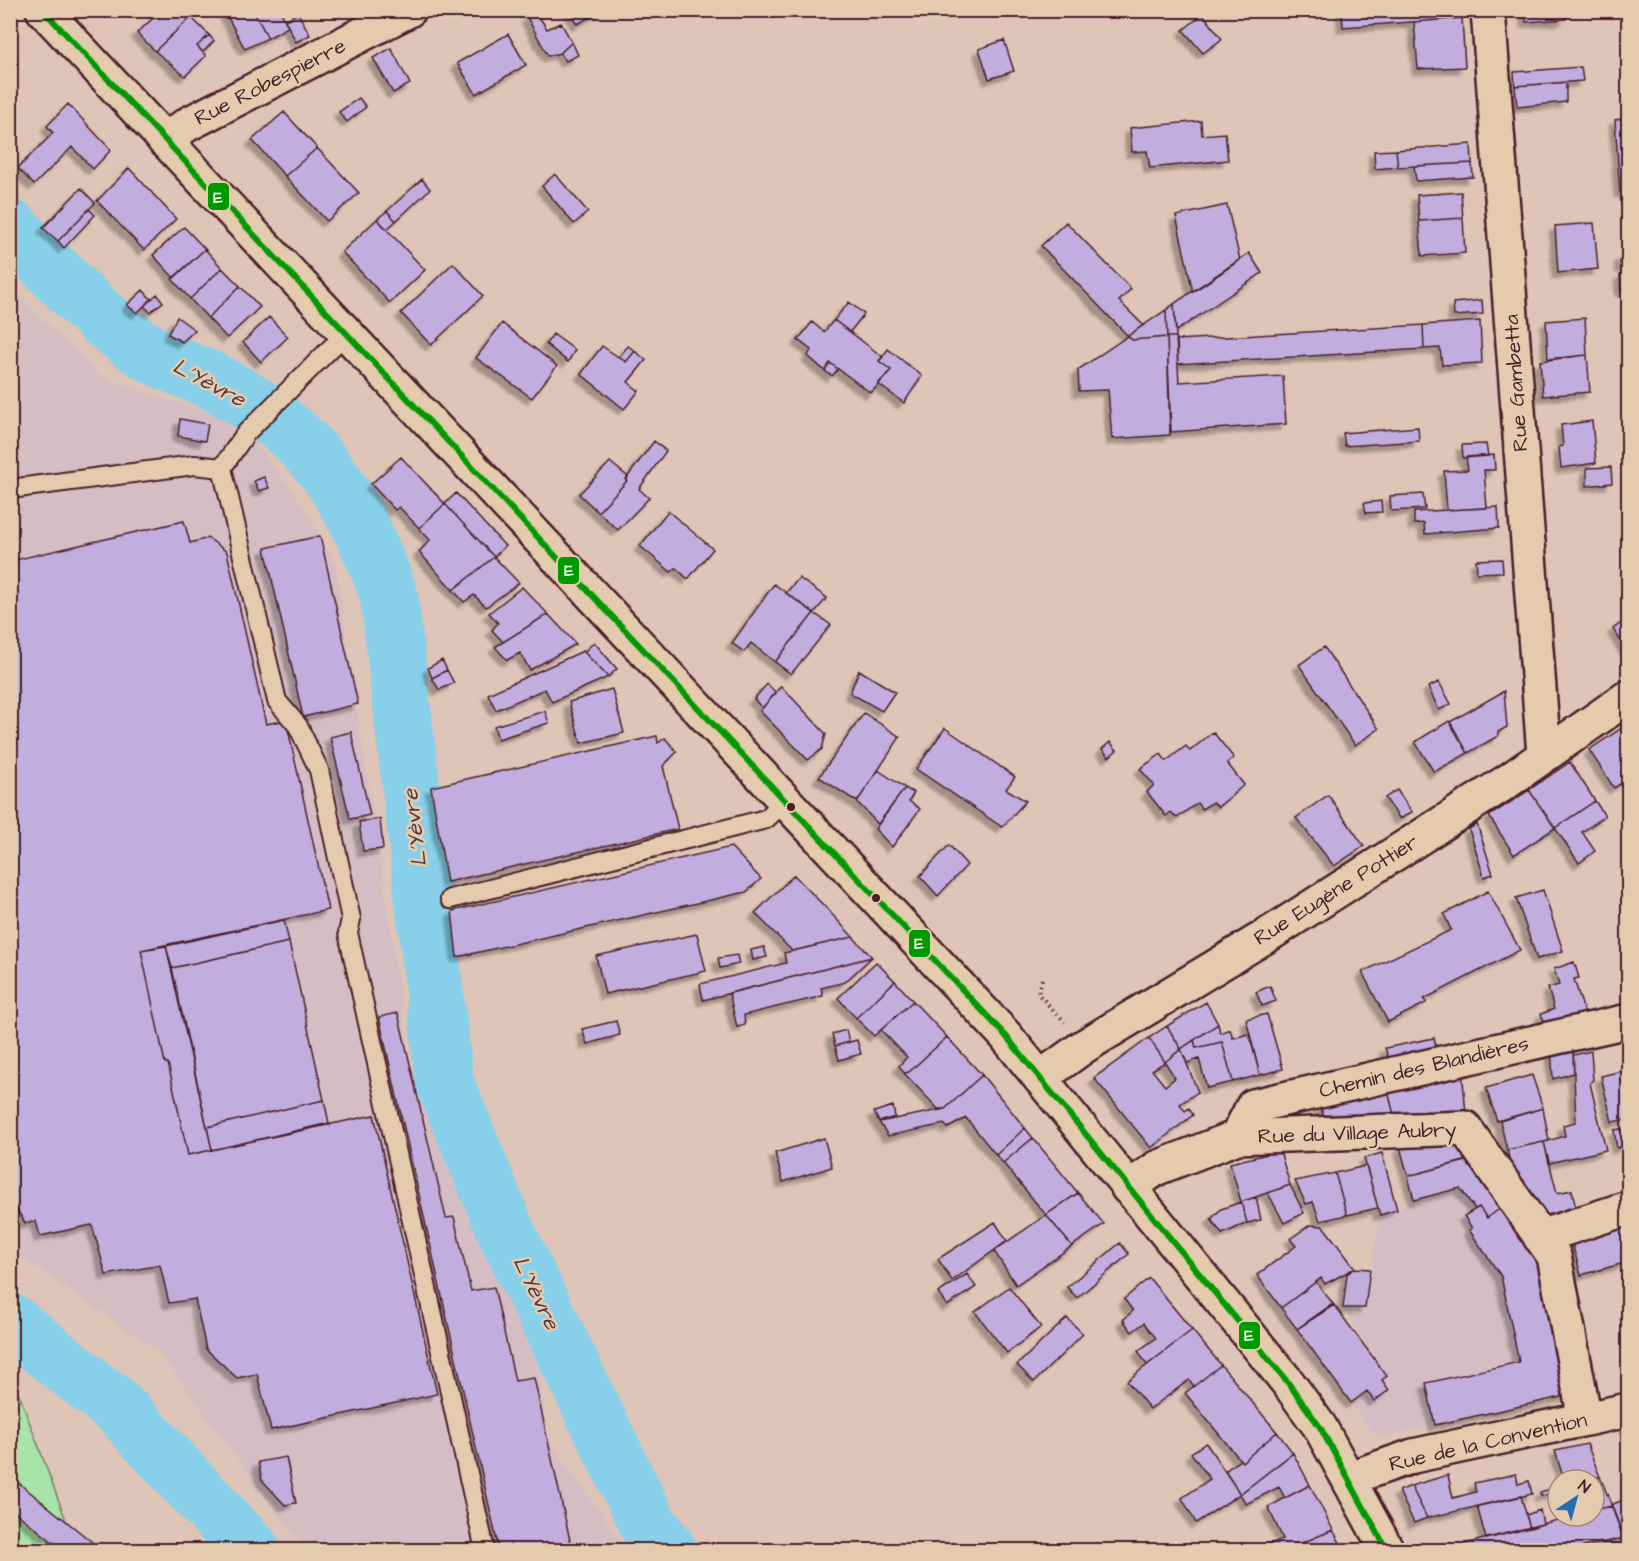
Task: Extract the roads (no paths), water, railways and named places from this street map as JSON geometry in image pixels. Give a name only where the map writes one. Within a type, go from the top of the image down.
[{"type":"street","points":[[43,10],[998,1027],[1289,1384],[1320,1427],[1388,1551]]},
{"type":"street","name":"Rue Robespierre","points":[[164,140],[188,124],[409,10]]},
{"type":"street","name":"Rue Gambetta","points":[[1488,10],[1545,755]]},
{"type":"street","name":"Rue Eugène Pottier","points":[[1040,1078],[1083,1047],[1271,933],[1545,755],[1629,697]]},
{"type":"street","name":"Chemin des Blandières","points":[[1237,1137],[1253,1106],[1629,1021]]},
{"type":"street","name":"Rue du Village Aubry","points":[[1128,1188],[1157,1168],[1237,1137],[1465,1128],[1554,1256],[1585,1419]]},
{"type":"street","points":[[1540,1237],[1629,1208]]},
{"type":"street","name":"Rue de la Convention","points":[[1350,1478],[1413,1456],[1629,1410]]},
{"type":"lane","points":[[346,333],[246,434],[222,468],[277,700],[298,726],[319,770],[351,919],[348,933],[485,1551]]},
{"type":"lane","points":[[10,489],[194,465],[222,468]]},
{"type":"lane","points":[[450,899],[766,819],[786,800]]},
{"type":"waterway","name":"L'Yèvre","points":[[10,228],[90,307],[141,348],[216,383],[279,422],[325,469],[360,526],[389,595],[445,1083],[508,1236],[648,1524],[668,1550]]},
{"type":"waterway","name":"L'Yèvre","points":[[10,1322],[119,1408],[251,1550]]}]
